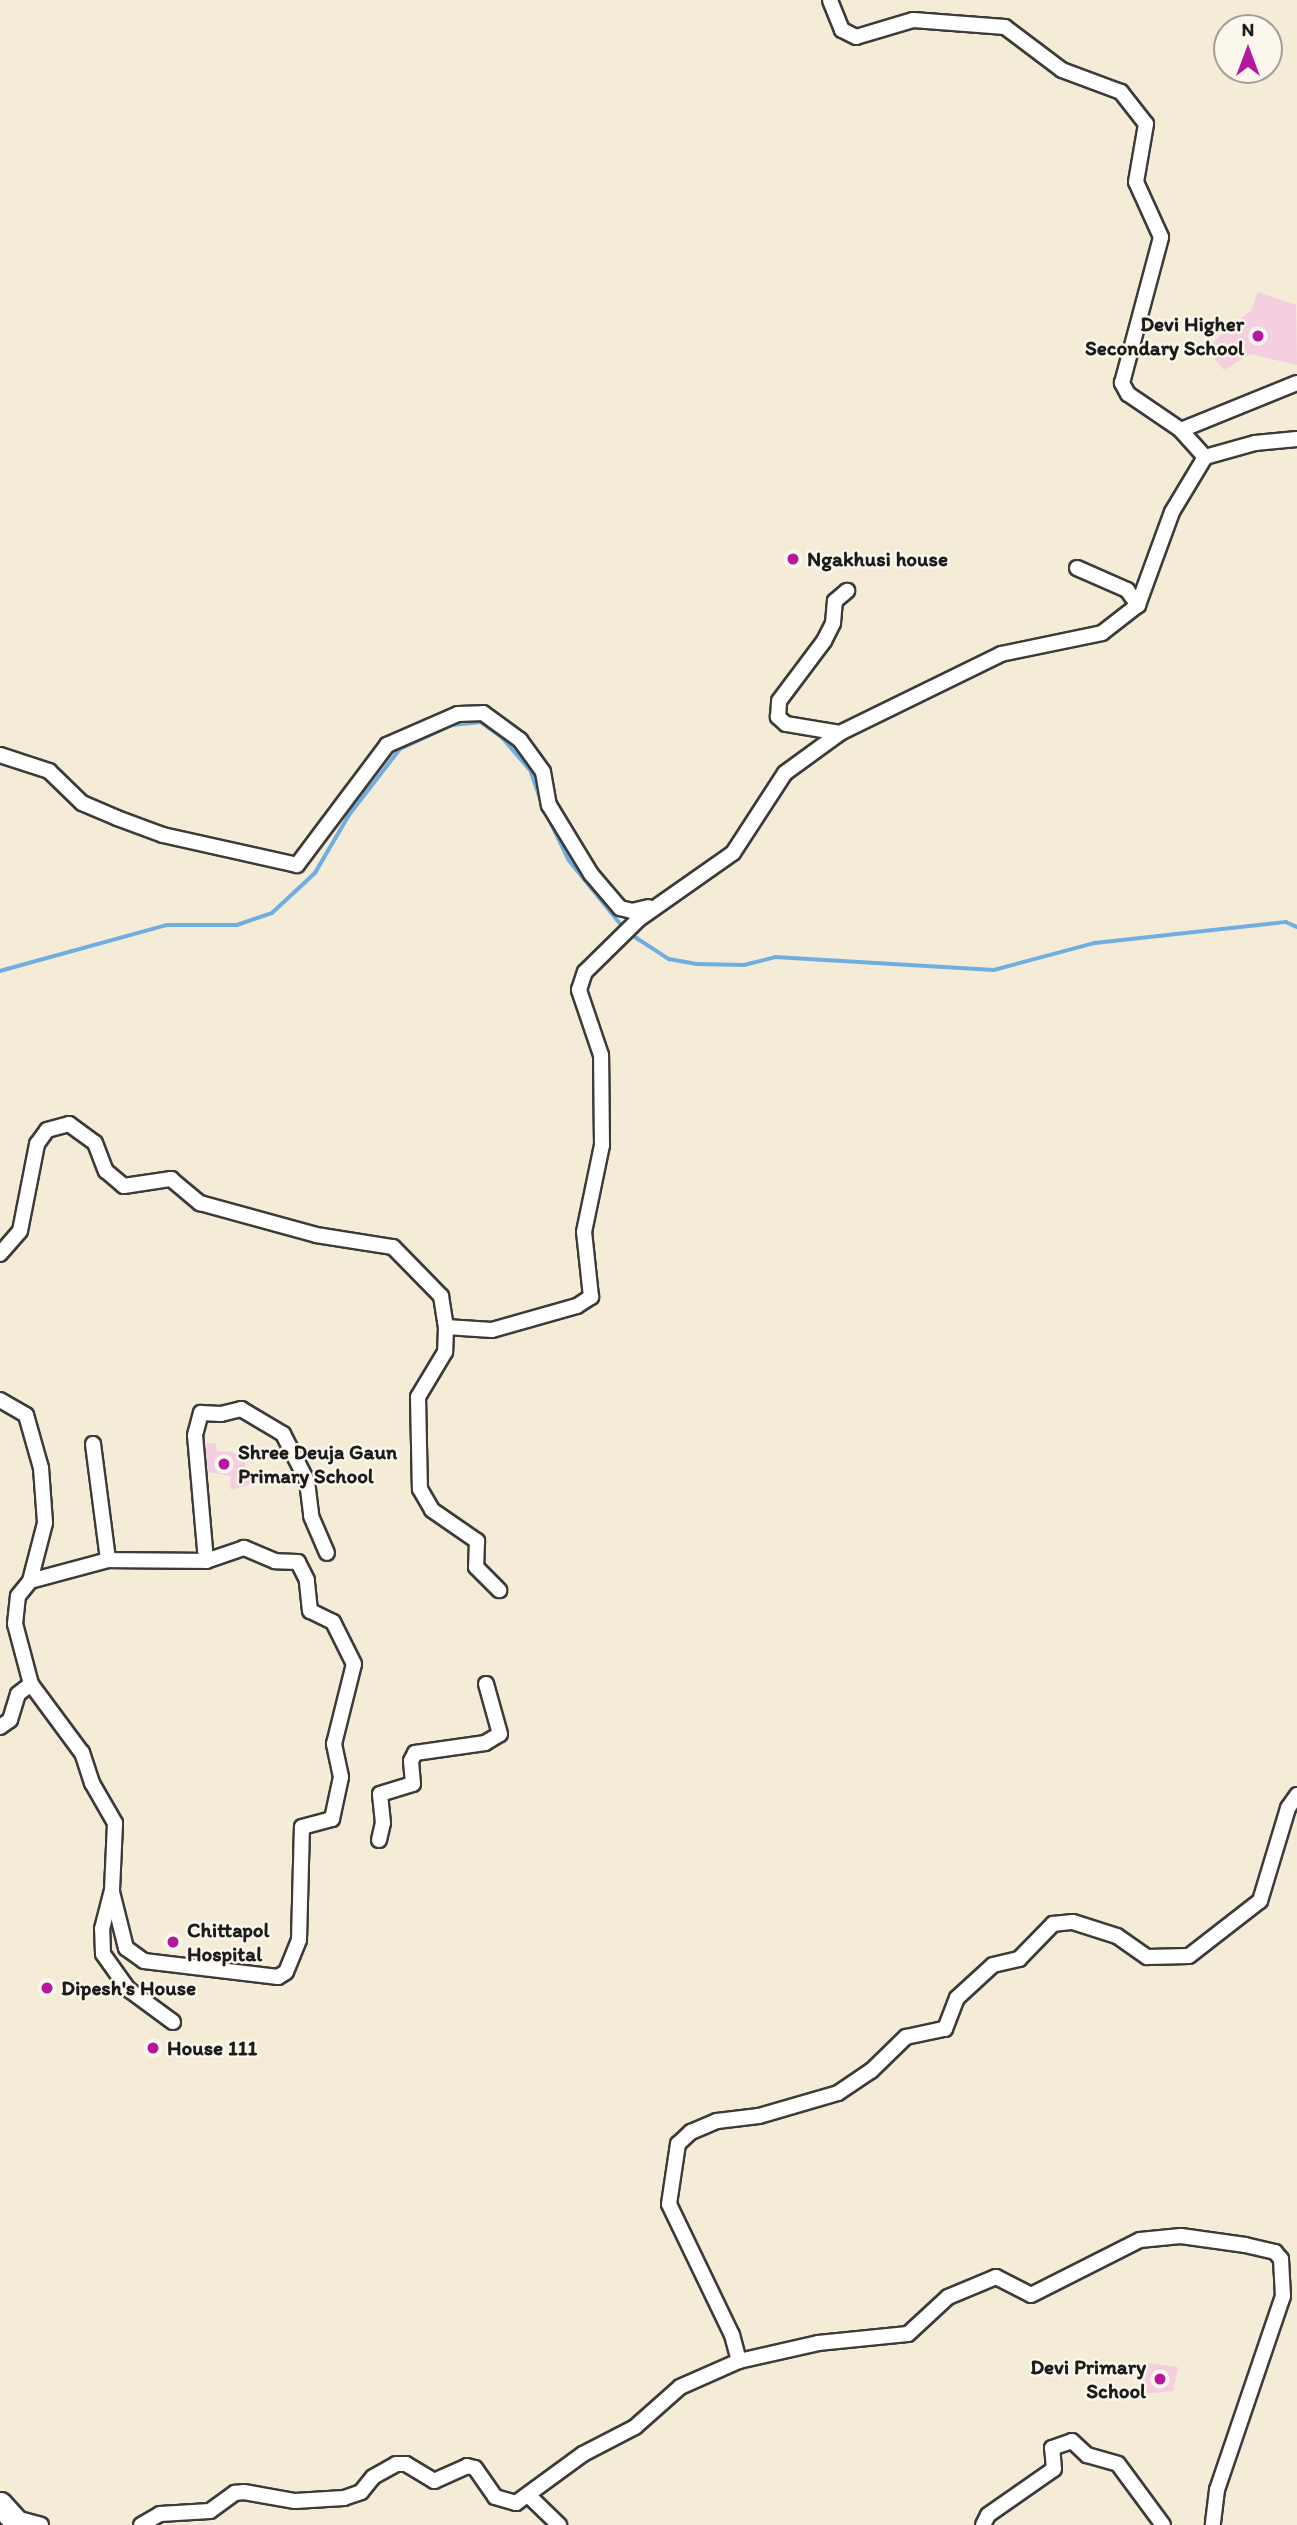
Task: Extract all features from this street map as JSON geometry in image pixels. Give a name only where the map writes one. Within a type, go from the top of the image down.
[{"type":"street","points":[[830,0],[842,30],[856,37],[913,20],[1005,27],[1062,70],[1121,92],[1146,124],[1136,182],[1161,237],[1122,383],[1128,394],[1181,430],[1205,457]]},
{"type":"street","points":[[1181,430],[1297,383]]},
{"type":"street","points":[[446,1327],[492,1330],[577,1306],[591,1297],[584,1232],[602,1145],[601,1055],[579,990],[585,972],[657,904],[733,853],[785,773],[840,733],[1001,654],[1102,633],[1138,604],[1172,512],[1205,457],[1255,443],[1297,439]]},
{"type":"street","points":[[1077,568],[1128,590],[1138,604]]},
{"type":"street","points":[[840,733],[786,724],[778,717],[779,701],[824,641],[833,623],[835,601],[847,591]]},
{"type":"street","points":[[0,755],[48,771],[82,803],[117,818],[163,835],[297,865],[387,746],[458,714],[482,713],[520,740],[543,772],[549,805],[591,874],[620,908],[632,911],[657,904]]},
{"type":"street","points":[[0,1254],[20,1231],[37,1144],[47,1130],[69,1124],[96,1143],[106,1171],[124,1186],[171,1179],[200,1203],[316,1235],[393,1247],[442,1296],[446,1327],[445,1352],[418,1396],[420,1489],[432,1510],[477,1541],[476,1567],[499,1590]]},
{"type":"street","points":[[0,1400],[26,1415],[41,1468],[45,1523],[30,1581],[18,1596],[15,1624],[31,1684],[82,1753],[92,1783],[116,1823],[112,1890],[102,1929],[103,1954],[128,1989],[173,2022]]},
{"type":"street","points":[[206,1561],[198,1419],[201,1413],[222,1414],[241,1409],[283,1434],[299,1460],[307,1481],[311,1516],[327,1553]]},
{"type":"street","points":[[93,1444],[108,1560]]},
{"type":"street","points":[[30,1581],[108,1560],[206,1561],[244,1548],[275,1562],[299,1562],[307,1580],[310,1611],[333,1622],[354,1664],[334,1744],[341,1777],[332,1819],[302,1827],[299,1940],[286,1972],[278,1977],[144,1961],[126,1948],[112,1890]]},
{"type":"street","points":[[0,1727],[10,1720],[18,1694],[31,1684]]},
{"type":"street","points":[[379,1840],[383,1823],[380,1794],[413,1784],[411,1760],[415,1753],[485,1743],[500,1734],[486,1684]]},
{"type":"street","points":[[739,2361],[732,2335],[669,2204],[678,2144],[691,2132],[717,2122],[759,2116],[838,2092],[871,2071],[906,2037],[945,2029],[957,1998],[993,1965],[1019,1959],[1053,1924],[1073,1922],[1117,1936],[1147,1957],[1189,1956],[1260,1901],[1288,1808],[1297,1795]]},
{"type":"street","points":[[141,2525],[160,2514],[210,2511],[235,2493],[244,2492],[295,2501],[344,2498],[361,2492],[373,2477],[396,2464],[406,2464],[434,2481],[467,2466],[475,2468],[502,2502],[516,2503],[583,2454],[635,2427],[680,2387],[739,2361],[818,2343],[908,2334],[948,2297],[996,2277],[1031,2295],[1140,2240],[1181,2236],[1275,2252],[1281,2259],[1283,2296],[1217,2490],[1213,2525]]},
{"type":"street","points":[[983,2525],[988,2515],[1054,2469],[1052,2448],[1072,2441],[1087,2455],[1118,2464],[1163,2525]]},
{"type":"street","points":[[529,2496],[559,2525]]},
{"type":"street","points":[[10,2515],[41,2525]]},
{"type":"shaded area","name":"Devi Higher Secondary School","points":[[1258,292],[1296,305],[1297,365],[1250,354],[1224,370],[1205,349],[1251,310]]},
{"type":"shaded area","name":"Shree Deuja Gaun Primary School","points":[[216,1443],[217,1451],[233,1452],[243,1458],[252,1484],[231,1490],[230,1476],[204,1471],[201,1444]]},
{"type":"shaded area","name":"Devi Primary School","points":[[1146,2363],[1178,2367],[1173,2391],[1144,2394]]},
{"type":"waterway","points":[[0,971],[167,925],[237,925],[272,913],[315,873],[349,815],[400,749],[452,725],[481,722],[502,737],[531,771],[542,803]]},
{"type":"waterway","points":[[545,810],[569,860],[623,927]]},
{"type":"waterway","points":[[629,933],[669,959],[697,964],[744,965],[775,957],[994,970],[1095,943],[1286,922],[1297,927]]},
{"type":"place","name":"Devi Higher Secondary School","points":[[1258,336]]},
{"type":"place","name":"Ngakhusi house","points":[[793,559]]},
{"type":"place","name":"Shree Deuja Gaun Primary School","points":[[224,1464]]},
{"type":"place","name":"Chittapol Hospital","points":[[173,1942]]},
{"type":"place","name":"Dipesh's House","points":[[47,1988]]},
{"type":"place","name":"House 111","points":[[153,2048]]},
{"type":"place","name":"Devi Primary School","points":[[1160,2379]]}]
